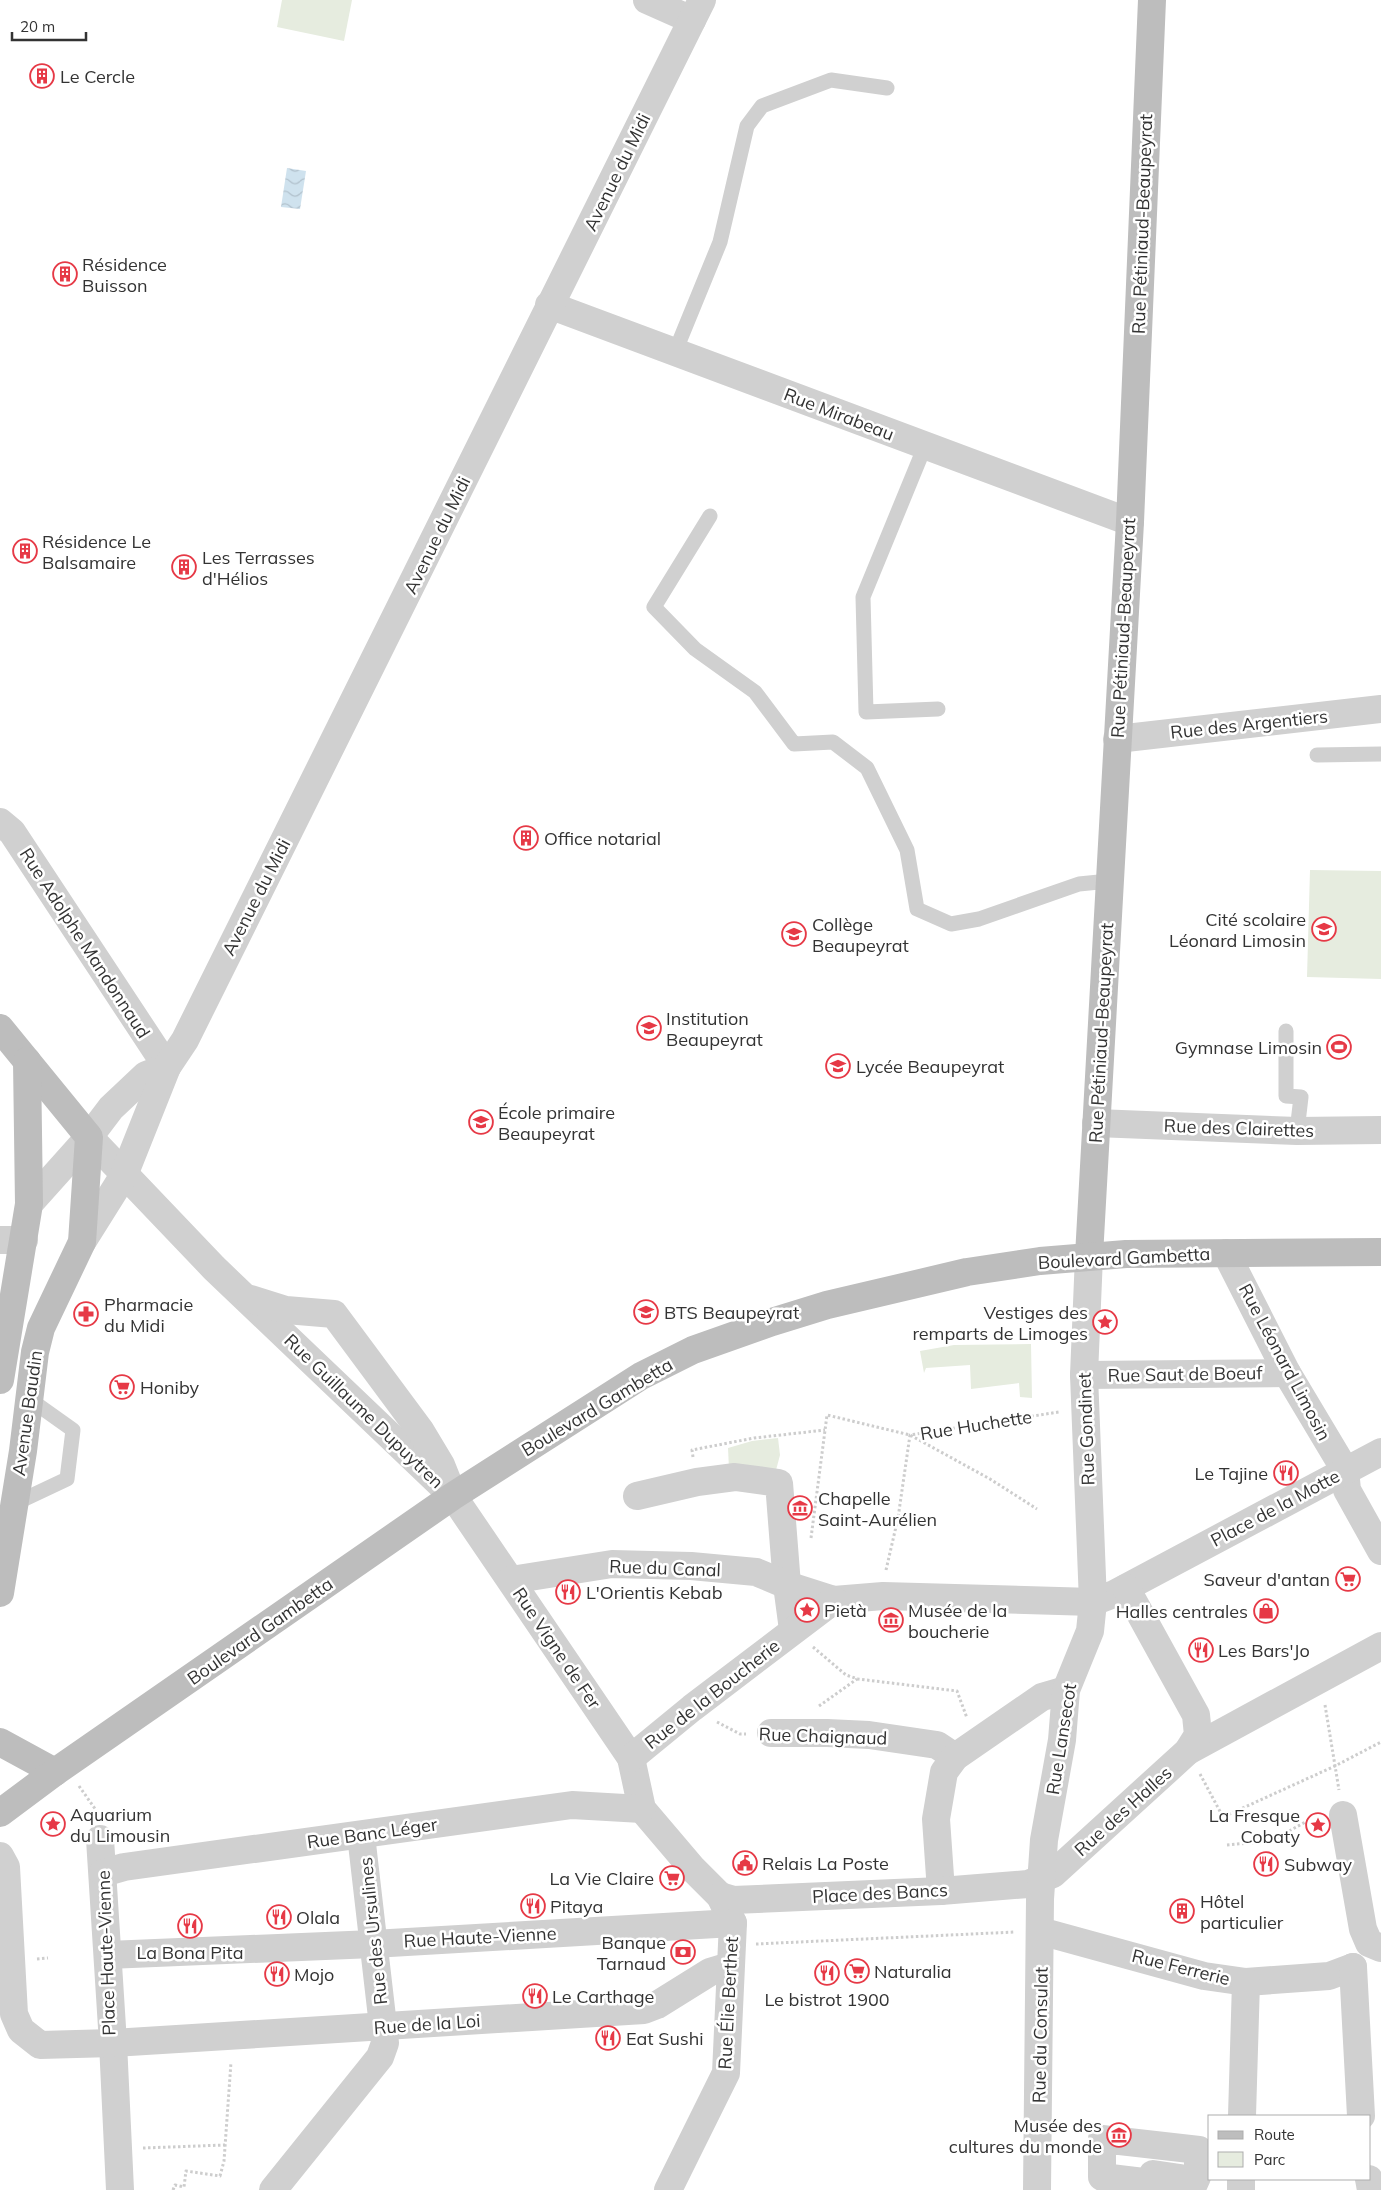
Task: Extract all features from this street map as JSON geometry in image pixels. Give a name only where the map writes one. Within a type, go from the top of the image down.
[{"type":"main road","name":"Rue Pétiniaud-Beaupeyrat","points":[[1089,1256],[1116,739],[1130,522],[1152,0]]},
{"type":"main road","points":[[0,1028],[89,1137]]},
{"type":"main road","name":"Avenue Baudin","points":[[0,1380],[7,1243],[30,1204],[26,1061]]},
{"type":"main road","name":"Avenue Baudin","points":[[1,1578],[14,1504],[28,1398],[41,1328],[82,1242],[89,1137]]},
{"type":"main road","name":"Boulevard Gambetta","points":[[0,1813],[67,1778],[453,1496],[641,1376],[693,1350],[828,1305],[967,1272],[1040,1260],[1126,1254],[1381,1252]]},
{"type":"main road","points":[[0,1742],[67,1778]]},
{"type":"street","points":[[648,0],[697,10]]},
{"type":"street","name":"Avenue du Midi","points":[[124,1175],[167,1067],[185,1040],[697,10]]},
{"type":"street","name":"Rue Mirabeau","points":[[549,305],[1130,522]]},
{"type":"street","name":"Rue des Argentiers","points":[[1116,739],[1381,709]]},
{"type":"street","name":"Rue Adolphe Mandonnaud","points":[[0,822],[12,832],[167,1067]]},
{"type":"street","points":[[30,1204],[89,1137],[111,1108],[146,1075],[167,1067]]},
{"type":"street","name":"Rue des Clairettes","points":[[1096,1122],[1297,1131],[1381,1130]]},
{"type":"street","name":"Rue Guillaume Dupuytren","points":[[89,1137],[214,1268],[453,1496]]},
{"type":"street","name":"Avenue Baudin","points":[[82,1242],[124,1175]]},
{"type":"street","name":"Rue Léonard Limosin","points":[[1226,1253],[1287,1372],[1345,1470]]},
{"type":"street","name":"Rue Gondinet","points":[[1089,1256],[1084,1375],[1093,1602]]},
{"type":"street","name":"Rue Guillaume Dupuytren","points":[[247,1298],[286,1310],[334,1314],[420,1430],[441,1465],[453,1496]]},
{"type":"street","name":"Rue Saut de Boeuf","points":[[1084,1375],[1287,1372]]},
{"type":"street","points":[[1345,1470],[1381,1452]]},
{"type":"street","name":"Place de la Motte","points":[[1093,1602],[1126,1588],[1345,1470],[1347,1490],[1381,1551]]},
{"type":"street","points":[[636,1496],[697,1482],[735,1477],[779,1483],[787,1585],[793,1630]]},
{"type":"street","name":"Rue Vigne de Fer","points":[[453,1496],[512,1580],[631,1758],[642,1809]]},
{"type":"street","name":"Rue du Canal","points":[[512,1580],[612,1564],[691,1566],[756,1572],[787,1585],[834,1600]]},
{"type":"street","points":[[1126,1588],[1196,1715],[1193,1743]]},
{"type":"street","points":[[834,1600],[883,1596],[1093,1602]]},
{"type":"street","name":"Rue de la Boucherie","points":[[631,1758],[692,1708],[834,1600]]},
{"type":"street","name":"Rue Lansecot","points":[[1041,1880],[1044,1840],[1062,1740],[1066,1690],[1090,1631],[1093,1602]]},
{"type":"street","points":[[1193,1743],[1321,1679],[1381,1646]]},
{"type":"street","points":[[941,1891],[936,1819],[944,1772],[966,1750],[1042,1697],[1066,1690]]},
{"type":"street","name":"Rue Chaignaud","points":[[771,1733],[870,1735],[966,1750]]},
{"type":"street","name":"Rue des Halles","points":[[1041,1880],[1053,1874],[1193,1743]]},
{"type":"street","name":"Rue Banc Léger","points":[[103,1873],[124,1867],[572,1805],[642,1809]]},
{"type":"street","name":"Rue Élie Berthet","points":[[642,1809],[693,1869],[720,1896],[732,1944],[726,2073],[668,2190]]},
{"type":"street","points":[[1342,1809],[1363,1929],[1375,1945],[1353,1967],[1361,2115]]},
{"type":"street","name":"Place Haute-Vienne","points":[[0,1856],[6,1867],[14,2014],[21,2030],[40,2045],[113,2043],[101,1829]]},
{"type":"street","name":"Rue des Ursulines","points":[[273,2190],[380,2057],[385,2043],[362,1835]]},
{"type":"street","name":"Place des Bancs","points":[[720,1896],[733,1900],[941,1891],[1028,1884],[1041,1880]]},
{"type":"street","name":"Rue du Consulat","points":[[1037,2190],[1044,2150],[1040,1931],[1041,1880]]},
{"type":"street","name":"Rue Ferrerie","points":[[1040,1931],[1204,1976],[1246,1982],[1329,1976],[1353,1967]]},
{"type":"street","name":"Rue Haute-Vienne","points":[[108,1955],[374,1944],[732,1944]]},
{"type":"street","name":"Rue de la Loi","points":[[113,2043],[644,2010],[657,2006],[710,1972],[732,1944]]},
{"type":"street","points":[[1242,2115],[1246,1982]]},
{"type":"street","points":[[113,2043],[120,2190]]},
{"type":"lane","points":[[675,352],[720,242],[748,126],[762,106],[831,80],[887,88]]},
{"type":"lane","points":[[925,446],[863,597],[866,712],[938,708]]},
{"type":"lane","points":[[710,516],[654,607],[695,649],[755,692],[794,744],[833,742],[867,768],[907,850],[917,909],[951,924],[979,919],[1079,884],[1109,881]]},
{"type":"lane","points":[[1317,755],[1381,754]]},
{"type":"lane","points":[[1286,1031],[1286,1096],[1301,1097],[1297,1131]]},
{"type":"lane","points":[[14,1504],[67,1479],[73,1430],[28,1398]]},
{"type":"path","name":"Rue Huchette","points":[[883,1596],[889,1555],[898,1518],[910,1435],[1086,1409]]},
{"type":"path","points":[[811,1542],[827,1415],[910,1435],[990,1479],[1037,1509]]},
{"type":"path","points":[[692,1450],[754,1438],[825,1430]]},
{"type":"path","points":[[793,1630],[846,1675],[858,1679],[957,1691],[966,1750]]},
{"type":"path","points":[[802,1733],[815,1708],[858,1679]]},
{"type":"path","points":[[1226,1845],[1271,1841],[1342,1809],[1321,1679]]},
{"type":"path","name":"Rue Chaignaud","points":[[692,1708],[740,1734],[771,1733]]},
{"type":"path","points":[[1193,1743],[1223,1817],[1335,1766],[1381,1742]]},
{"type":"path","points":[[67,1778],[101,1829]]},
{"type":"path","points":[[732,1944],[1040,1931]]},
{"type":"path","points":[[172,2190],[175,2186],[184,2187],[186,2171],[220,2176],[225,2145],[233,2035]]},
{"type":"path","points":[[119,2149],[225,2145]]},
{"type":"green space","points":[[282,0],[352,0],[344,41],[277,27]]},
{"type":"green space","points":[[1310,870],[1381,871],[1381,979],[1307,977]]},
{"type":"green space","points":[[1031,1344],[1032,1398],[1020,1397],[1019,1383],[971,1389],[970,1365],[926,1368],[924,1373],[920,1351],[954,1345]]},
{"type":"green space","points":[[778,1438],[780,1455],[775,1474],[729,1469],[728,1448],[752,1441]]},
{"type":"water","points":[[287,168],[306,171],[300,209],[281,207]]},
{"type":"place","name":"Le Cercle","points":[[42,76]]},
{"type":"place","name":"Résidence Buisson","points":[[65,274]]},
{"type":"place","name":"Résidence Le Balsamaire","points":[[25,551]]},
{"type":"place","name":"Les Terrasses d'Hélios","points":[[184,567]]},
{"type":"place","name":"Office notarial","points":[[526,838]]},
{"type":"place","name":"Cité scolaire Léonard Limosin","points":[[1324,929]]},
{"type":"place","name":"Collège Beaupeyrat","points":[[794,934]]},
{"type":"place","name":"Institution Beaupeyrat","points":[[649,1028]]},
{"type":"place","name":"Gymnase Limosin","points":[[1339,1047]]},
{"type":"place","name":"Lycée Beaupeyrat","points":[[838,1066]]},
{"type":"place","name":"École primaire Beaupeyrat","points":[[481,1122]]},
{"type":"place","name":"BTS Beaupeyrat","points":[[646,1312]]},
{"type":"place","name":"Pharmacie du Midi","points":[[86,1314]]},
{"type":"place","name":"Vestiges des remparts de Limoges","points":[[1105,1322]]},
{"type":"place","name":"Honiby","points":[[122,1387]]},
{"type":"place","name":"Le Tajine","points":[[1286,1473]]},
{"type":"place","name":"Chapelle Saint-Aurélien","points":[[800,1508]]},
{"type":"place","name":"Saveur d'antan","points":[[1348,1579]]},
{"type":"place","name":"L'Orientis Kebab","points":[[568,1592]]},
{"type":"place","name":"Pietà","points":[[807,1610]]},
{"type":"place","name":"Halles centrales","points":[[1266,1611]]},
{"type":"place","name":"Musée de la boucherie","points":[[891,1620]]},
{"type":"place","name":"Les Bars'Jo","points":[[1201,1650]]},
{"type":"place","name":"Aquarium du Limousin","points":[[53,1824]]},
{"type":"place","name":"La Fresque Cobaty","points":[[1318,1825]]},
{"type":"place","name":"Relais La Poste","points":[[745,1863]]},
{"type":"place","name":"Subway","points":[[1266,1864]]},
{"type":"place","name":"La Vie Claire","points":[[672,1878]]},
{"type":"place","name":"Pitaya","points":[[533,1906]]},
{"type":"place","name":"Hôtel particulier","points":[[1182,1911]]},
{"type":"place","name":"Olala","points":[[279,1917]]},
{"type":"place","name":"La Bona Pita","points":[[190,1926]]},
{"type":"place","name":"Banque Tarnaud","points":[[683,1952]]},
{"type":"place","name":"Naturalia","points":[[857,1971]]},
{"type":"place","name":"Le bistrot 1900","points":[[827,1973]]},
{"type":"place","name":"Mojo","points":[[277,1974]]},
{"type":"place","name":"Le Carthage","points":[[535,1996]]},
{"type":"place","name":"Eat Sushi","points":[[608,2038]]},
{"type":"place","name":"Musée des cultures du monde","points":[[1119,2135]]}]
